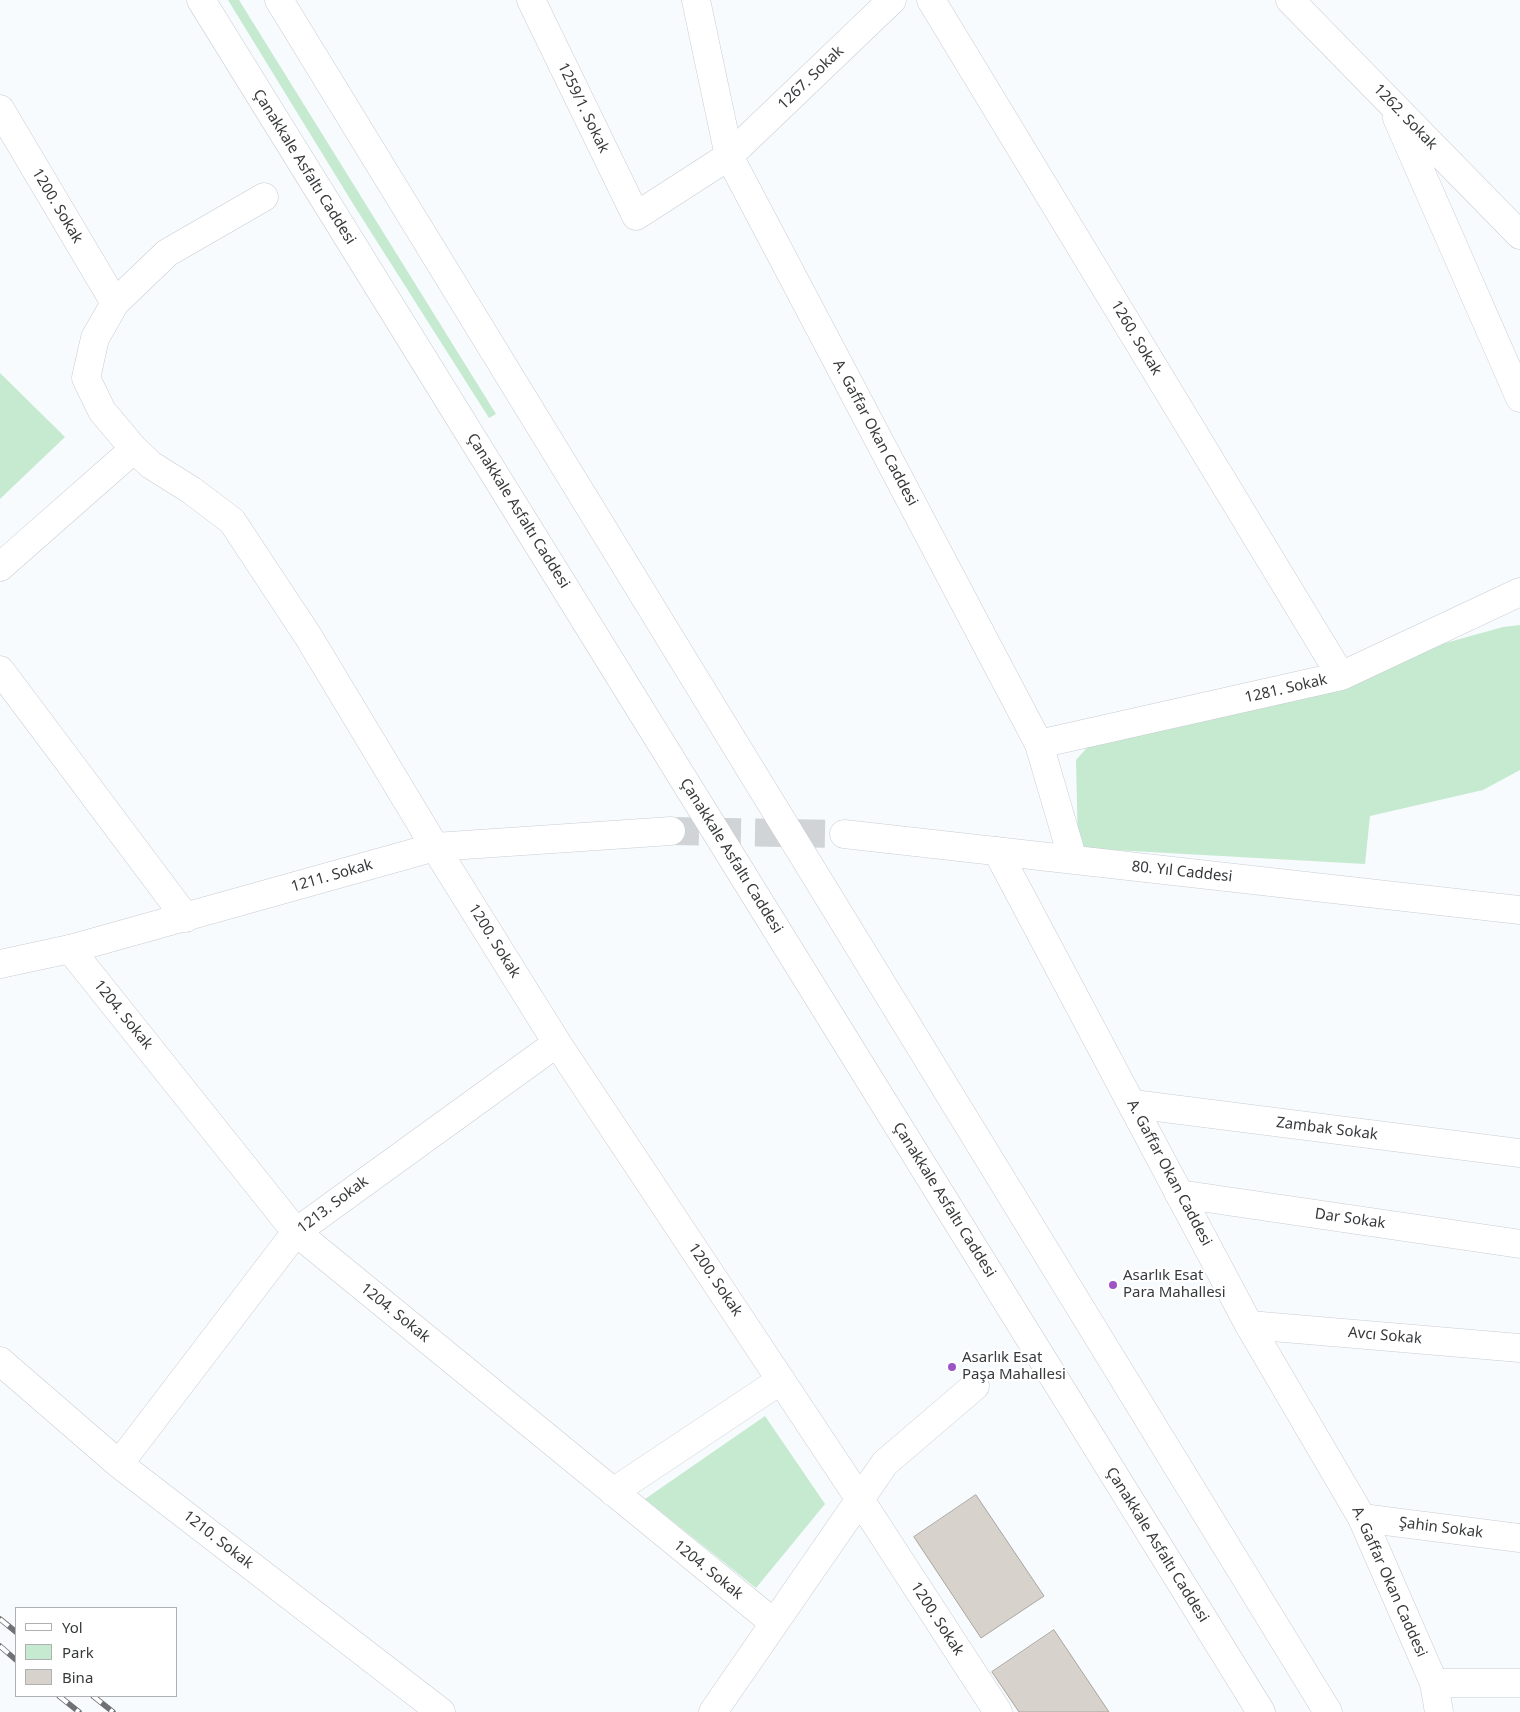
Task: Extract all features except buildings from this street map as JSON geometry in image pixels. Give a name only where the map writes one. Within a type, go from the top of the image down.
[{"type":"main road","name":"Çanakkale Asfaltı Caddesi","points":[[201,0],[1261,1712]]},
{"type":"main road","points":[[279,0],[1328,1712]]},
{"type":"main road","name":"1259/1. Sokak","points":[[531,0],[636,216]]},
{"type":"main road","name":"A. Gaffar Okan Caddesi","points":[[696,0],[729,156],[1038,744],[1073,860]]},
{"type":"main road","name":"1267. Sokak","points":[[636,216],[729,156],[892,0]]},
{"type":"main road","name":"1260. Sokak","points":[[931,0],[1341,676]]},
{"type":"main road","name":"1262. Sokak","points":[[1290,0],[1518,229]]},
{"type":"main road","points":[[1390,102],[1520,398]]},
{"type":"main road","name":"1200. Sokak","points":[[0,109],[115,303]]},
{"type":"main road","name":"1200. Sokak","points":[[264,197],[167,253],[115,303],[95,338],[86,378],[102,411],[134,449],[151,465],[191,490],[232,520],[308,636],[435,847],[557,1043],[859,1498],[998,1712]]},
{"type":"main road","points":[[0,567],[134,449]]},
{"type":"main road","name":"1281. Sokak","points":[[1038,744],[1341,676],[1520,592]]},
{"type":"main road","points":[[0,670],[186,918]]},
{"type":"main road","name":"1211. Sokak","points":[[0,964],[70,949],[186,918],[435,847],[671,831]]},
{"type":"main road","name":"80. Yıl Caddesi","points":[[844,834],[1520,910]]},
{"type":"main road","name":"A. Gaffar Okan Caddesi","points":[[998,851],[1249,1325],[1362,1518],[1434,1683],[1439,1712]]},
{"type":"main road","name":"1204. Sokak","points":[[70,949],[296,1232],[774,1623]]},
{"type":"main road","name":"1213. Sokak","points":[[119,1464],[296,1232],[557,1043]]},
{"type":"main road","name":"Zambak Sokak","points":[[1133,1104],[1520,1153]]},
{"type":"main road","name":"Dar Sokak","points":[[1179,1194],[1520,1244]]},
{"type":"main road","name":"Avcı Sokak","points":[[1249,1325],[1520,1348]]},
{"type":"main road","name":"1210. Sokak","points":[[0,1361],[119,1464],[441,1712]]},
{"type":"main road","points":[[613,1492],[781,1380]]},
{"type":"main road","points":[[713,1712],[859,1498],[885,1463],[975,1386]]},
{"type":"main road","name":"Şahin Sokak","points":[[1362,1518],[1520,1538]]},
{"type":"main road","points":[[1434,1683],[1520,1683]]},
{"type":"green space","points":[[228,0],[239,0],[496,414],[489,418],[355,207]]},
{"type":"green space","points":[[0,373],[65,437],[0,499]]},
{"type":"green space","points":[[1520,625],[1520,770],[1483,790],[1370,816],[1365,864],[1078,848],[1076,760],[1093,741],[1503,627]]},
{"type":"green space","points":[[765,1416],[825,1504],[756,1588],[645,1499]]},
{"type":"tunnel","points":[[671,831],[844,834]]},
{"type":"railway","points":[[0,1619],[15,1631]]},
{"type":"railway","points":[[0,1646],[15,1659]]},
{"type":"railway","points":[[60,1697],[79,1712]]},
{"type":"railway","points":[[94,1697],[113,1712]]},
{"type":"place","name":"Asarlık Esat Para Mahallesi","points":[[1113,1285]]},
{"type":"place","name":"Asarlık Esat Paşa Mahallesi","points":[[952,1367]]}]
